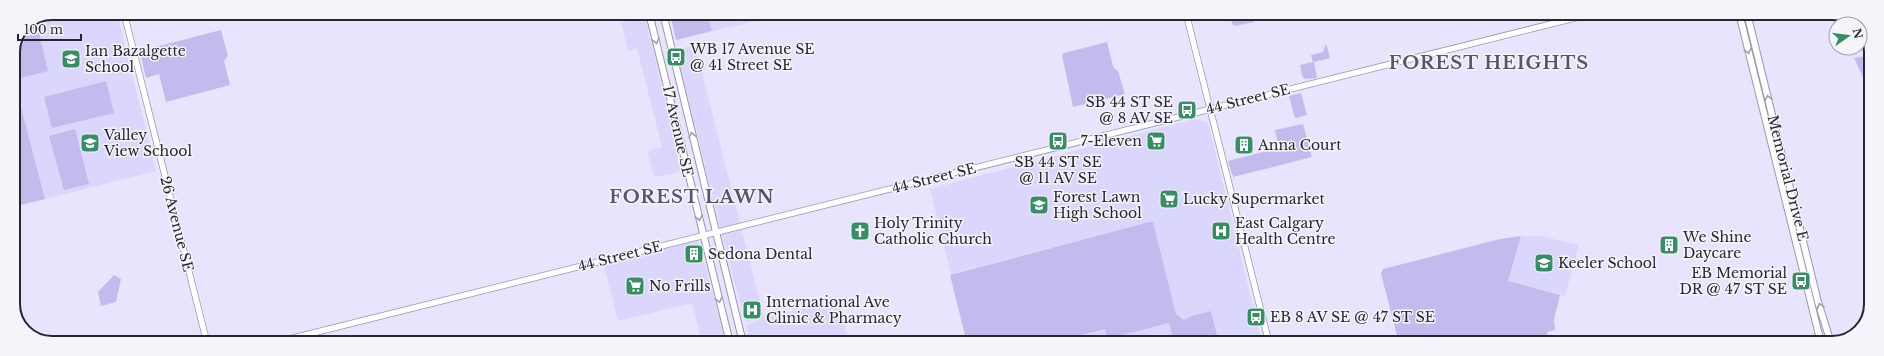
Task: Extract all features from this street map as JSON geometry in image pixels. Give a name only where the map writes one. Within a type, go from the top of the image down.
[{"type":"main road","name":"17 Avenue SE","points":[[651,20],[728,336]]},
{"type":"main road","name":"17 Avenue SE","points":[[665,20],[741,336]]},
{"type":"main road","name":"Memorial Drive E","points":[[1741,20],[1819,336]]},
{"type":"main road","name":"Memorial Drive E","points":[[1749,20],[1818,302],[1829,336]]},
{"type":"street","name":"26 Avenue SE","points":[[126,20],[205,336]]},
{"type":"street","points":[[1188,20],[1266,336]]},
{"type":"street","name":"44 Street SE","points":[[301,336],[1567,20]]},
{"type":"shaded area","points":[[52,20],[119,20],[156,171],[45,199],[20,103],[20,52],[22,40],[29,29],[40,22]]},
{"type":"shaded area","points":[[646,20],[667,108],[680,168],[679,172],[654,177],[647,151],[662,147],[637,48],[628,51],[621,22]]},
{"type":"shaded area","points":[[672,20],[709,20],[712,31],[676,40]]},
{"type":"shaded area","points":[[709,20],[760,20],[712,31]]},
{"type":"shaded area","points":[[1231,20],[1254,20],[1254,22],[1235,26],[1232,24]]},
{"type":"shaded area","points":[[37,24],[48,71],[20,78],[20,52],[22,40],[29,29]]},
{"type":"shaded area","points":[[221,30],[228,56],[224,61],[230,85],[166,102],[159,74],[146,78],[140,52]]},
{"type":"shaded area","points":[[1107,42],[1113,66],[1118,71],[1125,94],[1073,107],[1062,55],[1064,53]]},
{"type":"shaded area","points":[[695,45],[764,318],[838,300],[847,336],[749,336],[747,325],[761,319],[746,322],[731,270],[676,50]]},
{"type":"shaded area","points":[[1325,45],[1327,46],[1330,58],[1314,62],[1317,78],[1305,79],[1302,76],[1300,65],[1313,62],[1311,55],[1323,52]]},
{"type":"shaded area","points":[[1864,56],[1864,80],[1854,58]]},
{"type":"shaded area","points":[[106,81],[114,113],[52,128],[44,97]]},
{"type":"shaded area","points":[[1301,93],[1307,115],[1295,118],[1289,96]]},
{"type":"shaded area","points":[[20,103],[45,199],[20,205]]},
{"type":"shaded area","points":[[1194,119],[1208,123],[1261,336],[1217,336],[1211,311],[1184,320],[1179,318],[1176,314],[1149,222],[951,274],[930,189]]},
{"type":"shaded area","points":[[1303,124],[1312,157],[1233,177],[1228,161],[1279,148],[1275,130]]},
{"type":"shaded area","points":[[75,129],[89,184],[64,190],[49,136]]},
{"type":"shaded area","points":[[1153,222],[1176,314],[1184,320],[1192,316],[1211,311],[1217,336],[1172,336],[1169,323],[1119,336],[1106,336],[1105,329],[1078,336],[965,336],[950,275]]},
{"type":"shaded area","name":"Keeler School","points":[[1521,236],[1540,236],[1579,245],[1565,296],[1508,281]]},
{"type":"shaded area","points":[[1521,236],[1508,281],[1560,295],[1554,319],[1555,330],[1547,332],[1548,336],[1397,336],[1381,274],[1383,269],[1500,239]]},
{"type":"shaded area","points":[[698,239],[724,336],[695,336],[700,335],[692,303],[618,321],[603,261]]},
{"type":"shaded area","points":[[114,275],[121,279],[116,302],[101,306],[98,292]]},
{"type":"shaded area","points":[[1169,323],[1172,336],[1119,336]]},
{"type":"shaded area","points":[[1105,329],[1106,336],[1077,336]]},
{"type":"place","name":"WB 17 Avenue SE @ 41 Street SE","points":[[676,57]]},
{"type":"place","name":"Ian Bazalgette School","points":[[71,59]]},
{"type":"place","name":"SB 44 ST SE @ 8 AV SE","points":[[1187,110]]},
{"type":"place","name":"SB 44 ST SE @ 11 AV SE","points":[[1058,141]]},
{"type":"place","name":"7-Eleven","points":[[1156,141]]},
{"type":"place","name":"Valley View School","points":[[90,143]]},
{"type":"place","name":"Anna Court","points":[[1244,145]]},
{"type":"place","name":"Lucky Supermarket","points":[[1169,199]]},
{"type":"place","name":"Forest Lawn High School","points":[[1039,205]]},
{"type":"place","name":"Holy Trinity Catholic Church","points":[[860,231]]},
{"type":"place","name":"East Calgary Health Centre","points":[[1221,231]]},
{"type":"place","name":"We Shine Daycare","points":[[1669,245]]},
{"type":"place","name":"Sedona Dental","points":[[694,254]]},
{"type":"place","name":"Keeler School","points":[[1544,263]]},
{"type":"place","name":"EB Memorial DR @ 47 ST SE","points":[[1801,281]]},
{"type":"place","name":"No Frills","points":[[635,286]]},
{"type":"place","name":"International Ave Clinic & Pharmacy","points":[[752,310]]},
{"type":"place","name":"EB 8 AV SE @ 47 ST SE","points":[[1256,317]]},
{"type":"district","name":"FOREST HEIGHTS","points":[[1489,63]]},
{"type":"district","name":"FOREST LAWN","points":[[692,197]]}]
